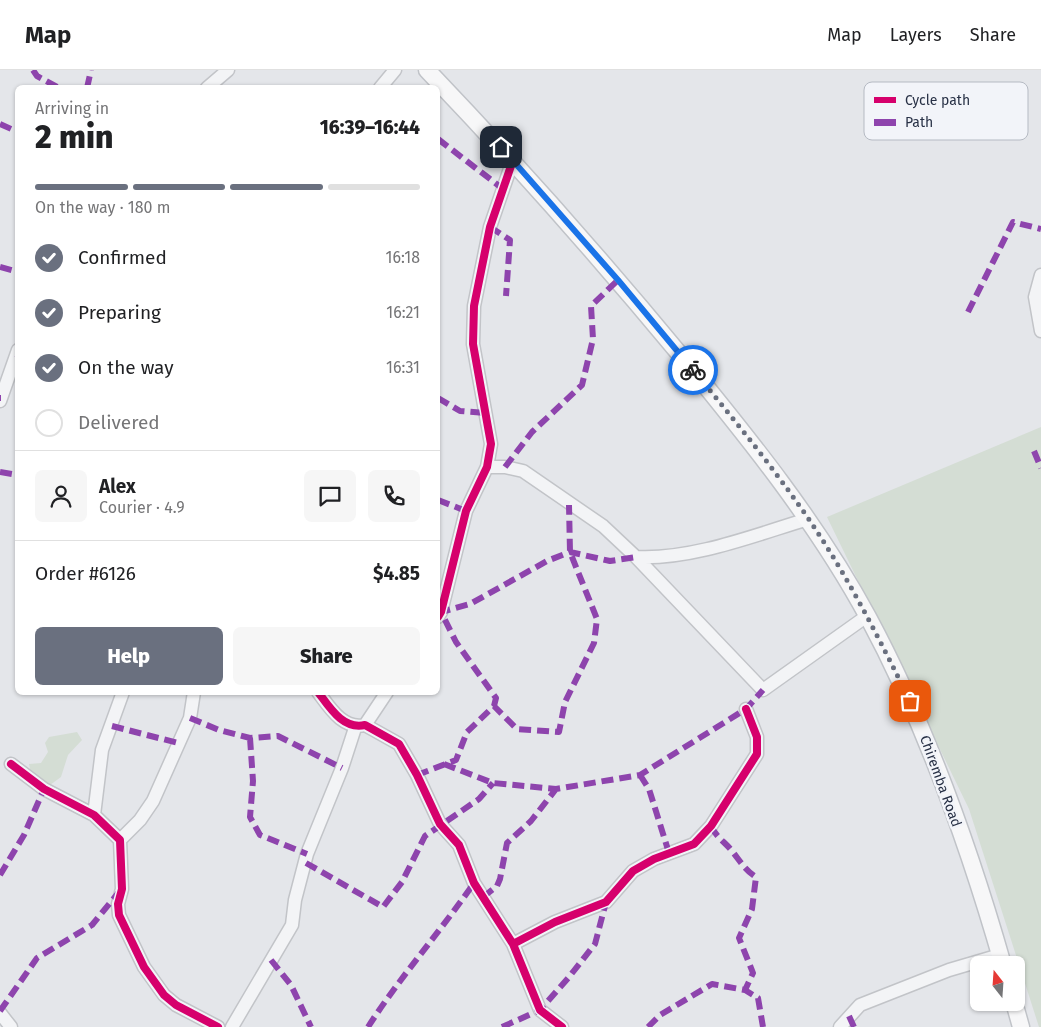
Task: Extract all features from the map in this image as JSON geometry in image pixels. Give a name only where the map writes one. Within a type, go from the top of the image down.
[{"type":"main road","name":"Chiremba Road","points":[[426,70],[513,160],[618,280],[738,425],[808,519],[867,616],[918,718],[954,814],[1001,956]]},
{"type":"main road","points":[[1017,1011],[1021,1027]]},
{"type":"street","points":[[210,85],[228,70]]},
{"type":"street","points":[[382,85],[395,70]]},
{"type":"street","points":[[440,614],[466,511],[487,467],[491,444],[491,432],[473,344],[474,306],[490,227],[513,160]]},
{"type":"street","points":[[1041,275],[1035,297],[1041,331]]},
{"type":"street","points":[[0,402],[15,359]]},
{"type":"street","points":[[487,467],[505,467],[523,471],[603,526],[763,690],[867,616]]},
{"type":"street","points":[[636,558],[657,558],[730,542],[808,519]]},
{"type":"street","points":[[94,815],[102,750],[122,695]]},
{"type":"street","points":[[120,840],[140,820],[153,801],[190,718],[194,695]]},
{"type":"street","points":[[321,695],[344,722],[360,726],[399,744],[417,774],[440,824],[459,845],[474,883],[513,944],[540,1010],[562,1027]]},
{"type":"street","points":[[232,1027],[292,925],[295,900],[308,854],[342,768],[360,726],[385,695]]},
{"type":"street","points":[[513,944],[555,922],[606,902],[633,871],[654,859],[694,844],[711,826],[757,754],[758,737],[746,709]]},
{"type":"street","points":[[11,764],[44,789],[94,815],[120,840],[122,889],[118,904],[119,915],[144,967],[170,1000],[218,1027]]},
{"type":"street","points":[[840,1027],[860,1005],[949,970],[970,966]]},
{"type":"street","points":[[0,1012],[11,1027]]},
{"type":"shaded area","points":[[1041,427],[1041,1027],[1039,1027],[1025,983],[1025,956],[1016,956],[969,809],[827,517]]},
{"type":"shaded area","points":[[77,732],[82,740],[68,755],[61,777],[50,785],[32,778],[29,764],[41,763],[48,752],[45,743],[49,737]]},
{"type":"marked path","points":[[33,70],[37,76],[54,85]]},
{"type":"marked path","points":[[88,85],[91,70]]},
{"type":"marked path","points":[[0,124],[15,131]]},
{"type":"marked path","points":[[440,141],[503,189]]},
{"type":"marked path","points":[[968,312],[1013,222],[1041,229]]},
{"type":"marked path","points":[[490,227],[510,240],[506,296]]},
{"type":"marked path","points":[[0,267],[15,271]]},
{"type":"marked path","points":[[505,467],[532,432],[582,385],[593,339],[591,306],[618,280]]},
{"type":"marked path","points":[[440,399],[460,411],[486,413]]},
{"type":"marked path","points":[[1034,451],[1041,468]]},
{"type":"marked path","points":[[0,472],[15,474]]},
{"type":"marked path","points":[[440,501],[466,511]]},
{"type":"marked path","points":[[417,775],[456,760],[467,732],[494,706],[517,729],[559,732],[565,702],[594,643],[597,619],[570,552],[569,505]]},
{"type":"marked path","points":[[494,706],[496,698],[456,642],[441,612],[470,604],[547,561],[570,552],[610,561],[636,557]]},
{"type":"marked path","points":[[444,764],[493,783],[556,789],[640,775],[746,709],[763,690]]},
{"type":"marked path","points":[[190,718],[219,730],[250,738],[278,736],[342,768]]},
{"type":"marked path","points":[[112,726],[178,743]]},
{"type":"marked path","points":[[250,738],[253,781],[250,817],[260,835],[307,854]]},
{"type":"marked path","points":[[640,775],[649,789],[669,853]]},
{"type":"marked path","points":[[306,863],[383,907],[402,882],[425,836],[479,799],[493,783]]},
{"type":"marked path","points":[[0,875],[24,835],[44,789]]},
{"type":"marked path","points":[[483,897],[497,886],[507,843],[531,821],[556,789]]},
{"type":"marked path","points":[[711,826],[715,833],[756,877],[752,909],[739,938],[753,973],[745,990]]},
{"type":"marked path","points":[[368,1027],[393,990],[474,883]]},
{"type":"marked path","points":[[0,1011],[37,958],[92,925],[119,892]]},
{"type":"marked path","points":[[502,1027],[540,1010],[569,977],[595,944],[606,902]]},
{"type":"marked path","points":[[271,960],[291,985],[311,1027]]},
{"type":"marked path","points":[[648,1027],[660,1015],[712,984],[745,990],[758,998],[763,1027]]},
{"type":"marked path","points":[[849,1016],[854,1027]]},
{"type":"cycle path","points":[[440,614],[466,511],[487,467],[491,444],[473,344],[474,306],[490,227],[513,160]]},
{"type":"cycle path","points":[[320,695],[332,711],[344,721],[357,726],[365,725],[399,744],[417,775],[440,824],[459,845],[474,883],[513,944],[540,1010],[562,1027]]},
{"type":"cycle path","points":[[513,944],[555,922],[606,902],[633,871],[654,859],[694,844],[711,826],[757,754],[757,737],[746,709]]},
{"type":"cycle path","points":[[11,764],[44,789],[94,815],[120,840],[122,889],[118,904],[119,915],[144,967],[164,995],[176,1005],[218,1027]]},
{"type":"way so far","points":[[693,370],[757,448],[808,519],[867,616],[910,701]]},
{"type":"route","points":[[501,147],[618,280],[693,370]]}]
